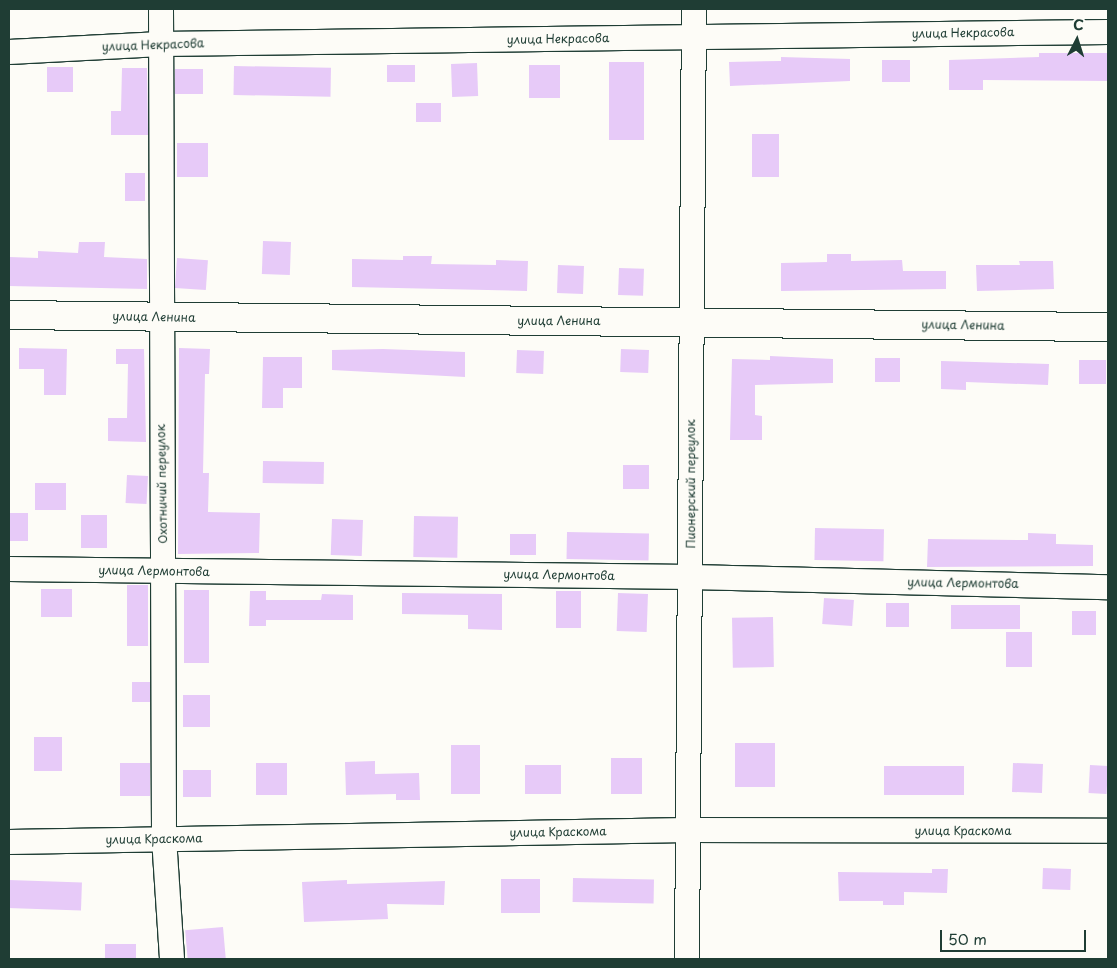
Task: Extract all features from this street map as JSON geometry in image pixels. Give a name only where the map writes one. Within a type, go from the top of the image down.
[{"type":"main road","name":"улица Ленина","points":[[9,315],[1108,327]]},
{"type":"street","name":"Охотничий переулок","points":[[161,9],[160,318],[164,838],[172,959]]},
{"type":"street","name":"Пионерский переулок","points":[[688,959],[687,830],[691,577],[694,9]]},
{"type":"street","name":"улица Некрасова","points":[[9,52],[161,44],[1108,32]]},
{"type":"street","name":"улица Лермонтова","points":[[9,569],[691,577],[1108,587]]},
{"type":"street","name":"улица Краскома","points":[[9,842],[687,830],[1108,831]]},
{"type":"building","points":[[1039,53],[1108,53],[1108,81],[983,80],[983,90],[949,90],[949,60],[1039,57]]},
{"type":"building","points":[[781,57],[850,59],[850,81],[730,86],[729,62],[781,61]]},
{"type":"building","points":[[882,60],[910,60],[910,82],[882,82]]},
{"type":"building","points":[[609,62],[644,62],[644,140],[609,140]]},
{"type":"building","points":[[477,63],[478,96],[452,97],[451,64]]},
{"type":"building","points":[[387,65],[415,65],[415,82],[387,82]]},
{"type":"building","points":[[529,65],[560,65],[560,98],[529,98]]},
{"type":"building","points":[[234,66],[331,68],[330,97],[233,95]]},
{"type":"building","points":[[47,67],[73,67],[73,92],[47,92]]},
{"type":"building","points":[[122,68],[147,68],[148,135],[111,135],[111,111],[121,111]]},
{"type":"building","points":[[175,69],[203,69],[203,94],[175,94]]},
{"type":"building","points":[[416,103],[441,103],[441,122],[416,122]]},
{"type":"building","points":[[752,134],[779,134],[779,177],[752,177]]},
{"type":"building","points":[[177,143],[208,143],[208,177],[177,177]]},
{"type":"building","points":[[125,173],[145,173],[145,201],[125,201]]},
{"type":"building","points":[[263,241],[291,242],[290,275],[262,274]]},
{"type":"building","points":[[79,242],[105,242],[104,257],[147,259],[147,289],[9,286],[9,257],[38,258],[38,251],[78,253]]},
{"type":"building","points":[[827,254],[851,254],[851,261],[902,260],[903,271],[946,271],[946,289],[781,291],[781,263],[827,262]]},
{"type":"building","points":[[403,256],[432,256],[431,264],[496,265],[496,260],[528,261],[527,291],[352,287],[352,259],[403,260]]},
{"type":"building","points":[[177,258],[208,260],[206,290],[175,288]]},
{"type":"building","points":[[1019,261],[1053,261],[1054,289],[977,291],[976,265],[1020,265]]},
{"type":"building","points":[[558,265],[584,266],[583,294],[557,293]]},
{"type":"building","points":[[619,268],[644,269],[643,296],[618,295]]},
{"type":"building","points":[[19,348],[67,349],[66,395],[44,395],[44,369],[19,369]]},
{"type":"building","points":[[179,348],[210,349],[209,374],[205,374],[203,473],[209,473],[208,512],[260,513],[259,553],[178,554]]},
{"type":"building","points":[[116,349],[144,349],[146,442],[108,441],[108,418],[127,418],[128,364],[116,364]]},
{"type":"building","points":[[383,349],[465,352],[465,377],[332,370],[332,350]]},
{"type":"building","points":[[621,349],[649,350],[648,373],[620,372]]},
{"type":"building","points":[[517,350],[544,351],[543,374],[516,373]]},
{"type":"building","points":[[770,356],[833,359],[833,383],[755,385],[755,415],[762,416],[762,440],[730,440],[732,359],[770,360]]},
{"type":"building","points":[[263,357],[302,357],[302,388],[283,388],[283,408],[262,408]]},
{"type":"building","points":[[875,358],[900,358],[900,382],[875,382]]},
{"type":"building","points":[[1079,360],[1106,360],[1106,384],[1079,384]]},
{"type":"building","points":[[941,361],[1049,364],[1048,385],[966,382],[966,390],[941,389]]},
{"type":"building","points":[[263,461],[324,462],[324,484],[263,483]]},
{"type":"building","points":[[623,465],[649,465],[649,489],[623,489]]},
{"type":"building","points":[[127,475],[148,476],[147,504],[126,503]]},
{"type":"building","points":[[35,483],[66,483],[66,510],[35,510]]},
{"type":"building","points":[[9,513],[28,513],[28,541],[9,541]]},
{"type":"building","points":[[81,515],[107,515],[107,548],[81,548]]},
{"type":"building","points":[[414,516],[458,517],[457,558],[413,557]]},
{"type":"building","points":[[332,519],[363,520],[362,556],[331,555]]},
{"type":"building","points":[[815,528],[884,529],[883,561],[814,560]]},
{"type":"building","points":[[567,532],[649,533],[649,560],[567,559]]},
{"type":"building","points":[[1028,533],[1056,534],[1056,544],[1093,545],[1093,566],[927,567],[928,539],[1028,540]]},
{"type":"building","points":[[510,534],[536,534],[536,555],[510,555]]},
{"type":"building","points":[[127,585],[148,585],[148,646],[127,646]]},
{"type":"building","points":[[41,589],[72,589],[72,617],[41,617]]},
{"type":"building","points":[[184,590],[209,590],[209,663],[184,663]]},
{"type":"building","points":[[250,591],[266,591],[266,600],[321,600],[322,594],[353,595],[353,620],[266,620],[266,626],[249,626]]},
{"type":"building","points":[[556,591],[581,591],[581,628],[556,628]]},
{"type":"building","points":[[402,593],[502,594],[502,630],[468,629],[468,615],[402,614]]},
{"type":"building","points":[[618,593],[648,594],[647,632],[617,631]]},
{"type":"building","points":[[824,598],[854,600],[852,626],[822,624]]},
{"type":"building","points":[[886,603],[909,603],[909,627],[886,627]]},
{"type":"building","points":[[951,605],[1020,605],[1020,629],[951,629]]},
{"type":"building","points":[[1072,611],[1096,611],[1096,635],[1072,635]]},
{"type":"building","points":[[773,617],[774,667],[733,668],[732,618]]},
{"type":"building","points":[[1006,632],[1032,632],[1032,667],[1006,667]]},
{"type":"building","points":[[132,682],[150,682],[150,702],[132,702]]},
{"type":"building","points":[[183,695],[210,695],[210,727],[183,727]]},
{"type":"building","points":[[34,737],[62,737],[62,771],[34,771]]},
{"type":"building","points":[[735,743],[775,743],[775,787],[735,787]]},
{"type":"building","points":[[451,745],[480,745],[480,794],[451,794]]},
{"type":"building","points":[[611,758],[642,758],[642,794],[611,794]]},
{"type":"building","points":[[375,761],[375,774],[419,773],[420,800],[396,800],[396,794],[346,795],[345,762]]},
{"type":"building","points":[[120,763],[150,763],[150,796],[120,796]]},
{"type":"building","points":[[256,763],[287,763],[287,795],[256,795]]},
{"type":"building","points":[[1013,763],[1043,764],[1042,793],[1012,792]]},
{"type":"building","points":[[525,765],[561,765],[561,794],[525,794]]},
{"type":"building","points":[[1090,765],[1108,766],[1107,794],[1089,793]]},
{"type":"building","points":[[884,766],[964,766],[964,795],[884,795]]},
{"type":"building","points":[[183,770],[211,770],[211,797],[183,797]]},
{"type":"building","points":[[1043,868],[1071,869],[1070,890],[1042,889]]},
{"type":"building","points":[[932,869],[948,869],[947,893],[904,892],[904,905],[883,905],[883,901],[839,901],[838,872],[932,873]]},
{"type":"building","points":[[573,878],[654,879],[654,903],[573,902]]},
{"type":"building","points":[[501,879],[540,879],[540,913],[501,913]]},
{"type":"building","points":[[9,880],[82,883],[81,911],[9,908]]},
{"type":"building","points":[[347,880],[347,884],[445,881],[444,905],[387,904],[388,919],[304,922],[302,882]]},
{"type":"building","points":[[223,927],[226,959],[188,959],[185,930]]},
{"type":"building","points":[[105,944],[136,944],[136,959],[105,959]]}]
